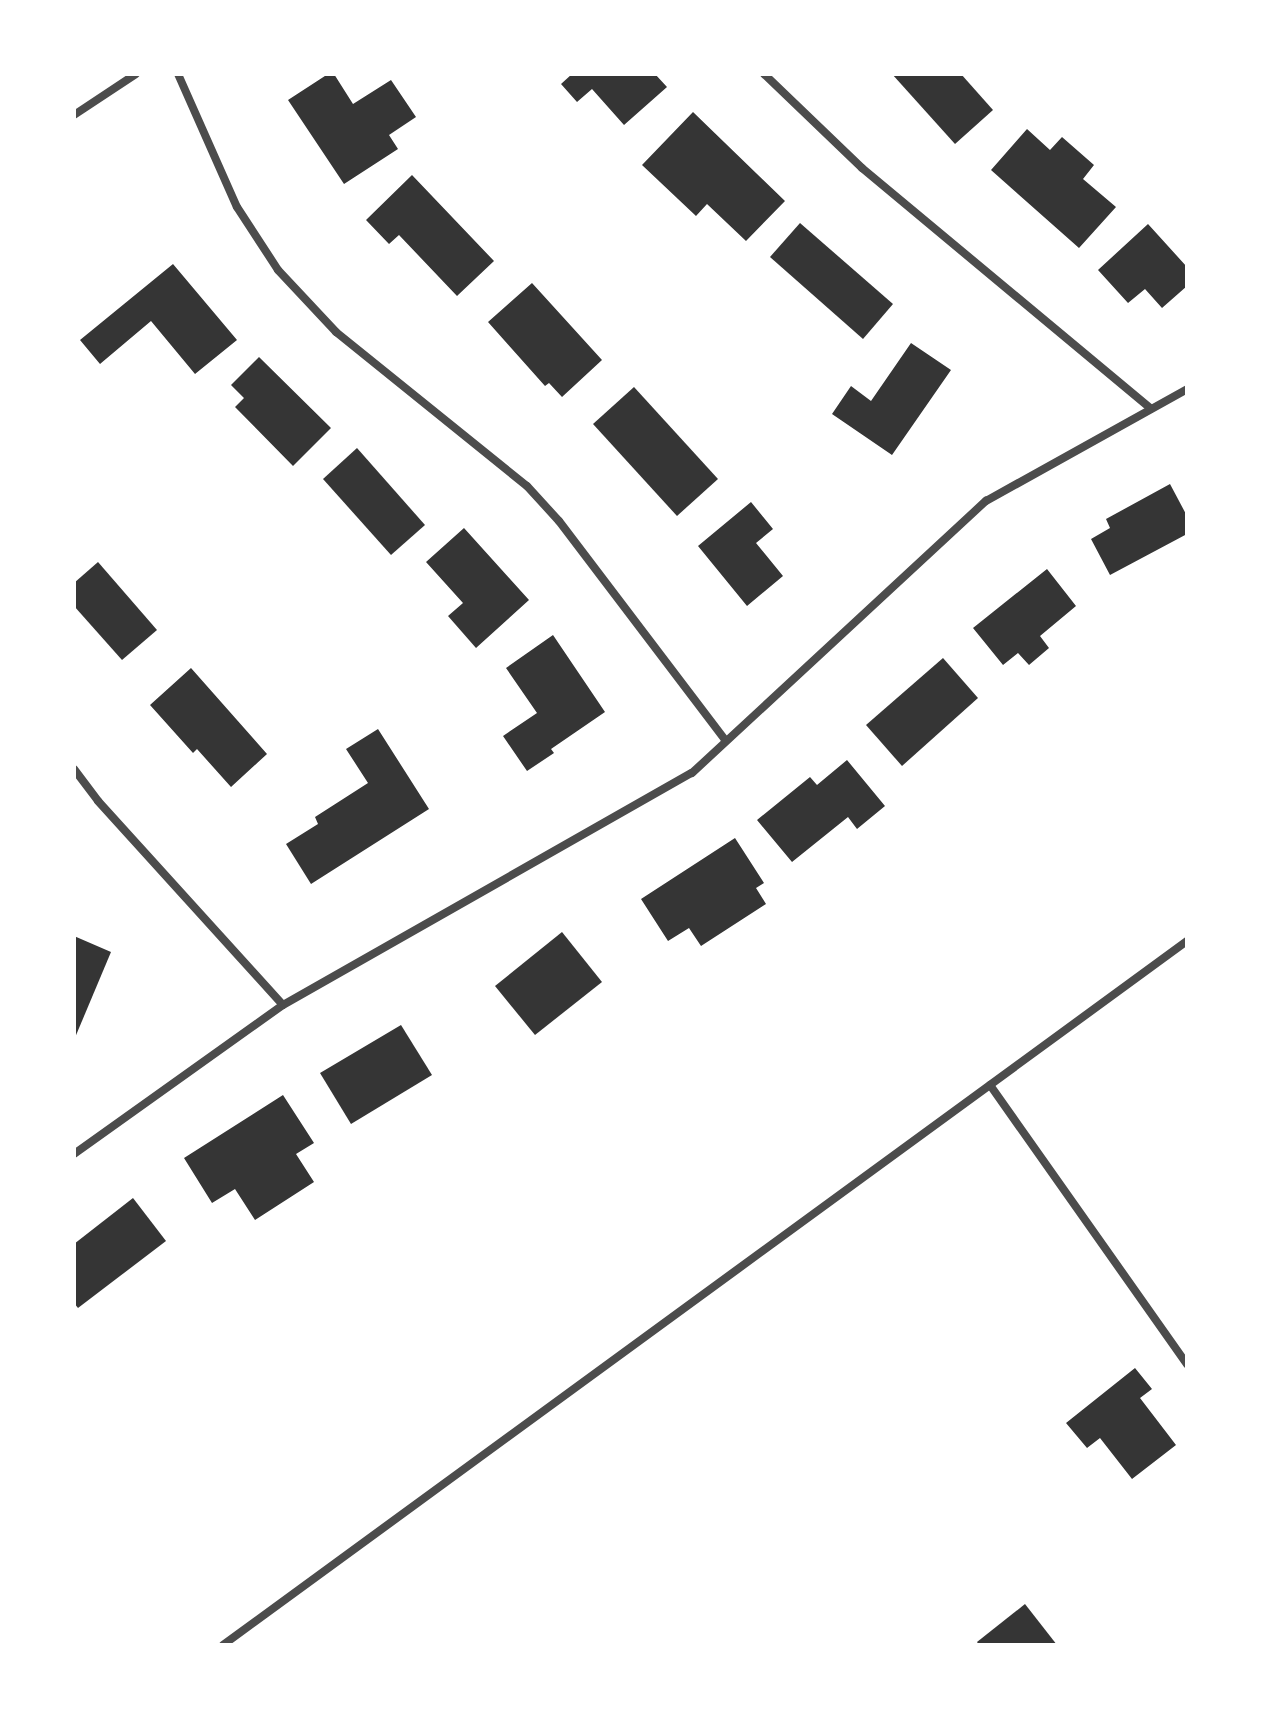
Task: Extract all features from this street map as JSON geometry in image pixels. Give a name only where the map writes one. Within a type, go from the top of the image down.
[{"type":"street","points":[[74,115],[136,74]]},
{"type":"street","points":[[178,74],[237,207],[278,270],[336,332],[527,486],[559,521],[726,741]]},
{"type":"street","points":[[764,74],[862,168],[1151,409]]},
{"type":"street","points":[[74,1154],[283,1005],[692,773],[986,501],[1187,389]]},
{"type":"street","points":[[74,769],[98,801],[283,1005]]},
{"type":"street","points":[[223,1645],[1187,941]]},
{"type":"street","points":[[990,1085],[1187,1364]]},
{"type":"building","points":[[328,74],[334,74],[353,104],[391,80],[416,117],[389,135],[398,149],[344,184],[288,100]]},
{"type":"building","points":[[572,74],[655,74],[667,87],[624,125],[592,89],[577,102],[561,84]]},
{"type":"building","points":[[892,74],[961,74],[993,110],[955,144]]},
{"type":"building","points":[[693,112],[785,201],[746,241],[707,204],[696,216],[642,165]]},
{"type":"building","points":[[1027,129],[1050,150],[1062,137],[1094,165],[1083,179],[1116,207],[1079,248],[991,170]]},
{"type":"building","points":[[412,175],[494,261],[457,296],[399,235],[389,244],[366,220]]},
{"type":"building","points":[[800,223],[893,304],[863,339],[770,257]]},
{"type":"building","points":[[1148,224],[1187,267],[1187,286],[1162,308],[1145,289],[1128,303],[1098,270]]},
{"type":"building","points":[[173,264],[237,340],[195,374],[151,321],[100,364],[80,340]]},
{"type":"building","points":[[532,283],[602,360],[562,397],[549,383],[545,386],[488,322]]},
{"type":"building","points":[[911,343],[951,370],[892,455],[832,414],[851,386],[871,401]]},
{"type":"building","points":[[259,357],[331,428],[293,466],[235,407],[244,398],[231,385]]},
{"type":"building","points":[[634,387],[718,479],[677,516],[593,424]]},
{"type":"building","points":[[357,448],[425,525],[391,555],[323,479]]},
{"type":"building","points":[[1170,484],[1187,516],[1187,534],[1110,575],[1091,539],[1110,528],[1106,519]]},
{"type":"building","points":[[751,502],[773,529],[756,543],[783,576],[747,606],[698,546]]},
{"type":"building","points":[[464,528],[529,600],[476,648],[448,616],[463,603],[426,562]]},
{"type":"building","points":[[98,562],[157,630],[122,660],[74,606],[74,583]]},
{"type":"building","points":[[1047,569],[1076,606],[1040,636],[1049,648],[1029,665],[1018,653],[1003,665],[973,628]]},
{"type":"building","points":[[553,635],[605,712],[551,749],[554,753],[527,771],[503,736],[537,713],[506,668]]},
{"type":"building","points":[[943,658],[978,698],[902,766],[866,725]]},
{"type":"building","points":[[191,668],[267,754],[231,787],[197,749],[193,753],[150,705]]},
{"type":"building","points":[[378,729],[429,809],[311,884],[286,844],[318,824],[315,817],[368,783],[346,749]]},
{"type":"building","points":[[847,760],[885,806],[857,829],[848,817],[792,862],[757,820],[810,777],[817,785]]},
{"type":"building","points":[[735,838],[764,883],[756,888],[766,904],[701,946],[689,928],[668,941],[641,899]]},
{"type":"building","points":[[562,932],[602,982],[535,1035],[495,986]]},
{"type":"building","points":[[74,936],[111,952],[74,1040]]},
{"type":"building","points":[[401,1025],[432,1075],[351,1124],[320,1073]]},
{"type":"building","points":[[283,1095],[314,1143],[296,1154],[314,1182],[255,1220],[235,1189],[212,1203],[184,1158]]},
{"type":"building","points":[[133,1198],[166,1241],[78,1308],[74,1303],[74,1244]]},
{"type":"building","points":[[1135,1368],[1152,1389],[1140,1398],[1176,1445],[1132,1479],[1100,1438],[1087,1448],[1066,1423]]},
{"type":"building","points":[[1025,1604],[1057,1645],[979,1645],[977,1642]]}]
